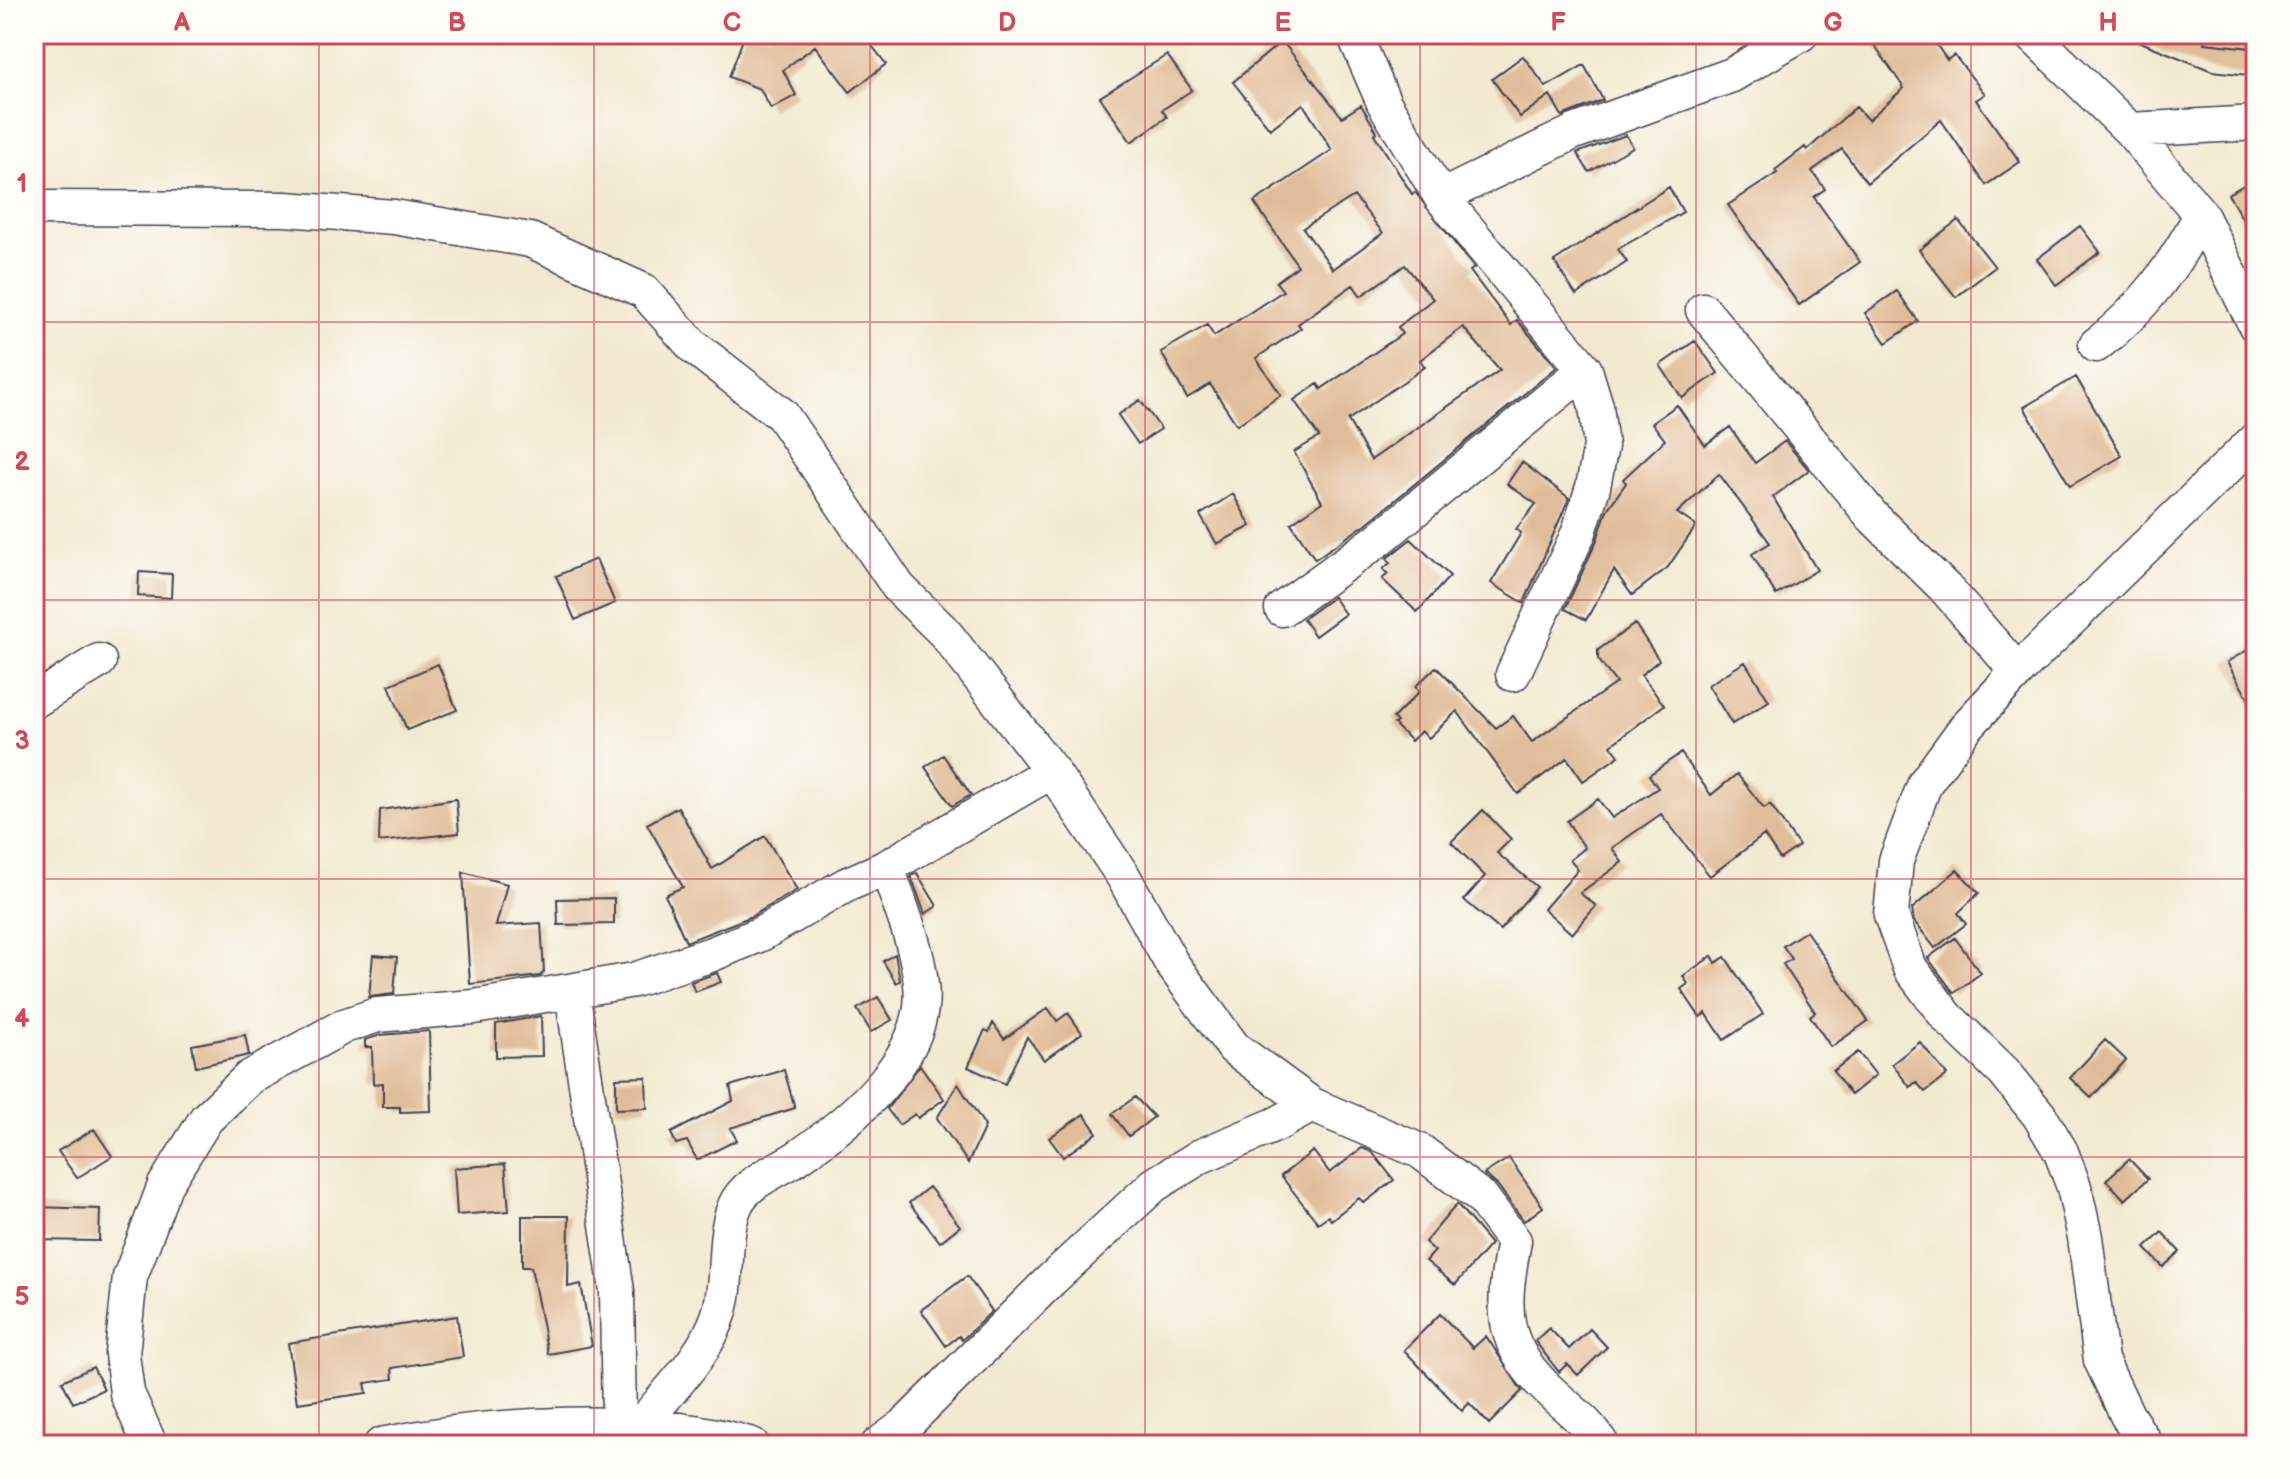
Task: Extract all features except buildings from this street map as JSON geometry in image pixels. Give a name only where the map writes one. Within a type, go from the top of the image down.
[{"type":"street","points":[[1354,34],[1384,103],[1441,197],[1585,370],[1596,406],[1601,446],[1593,487],[1579,532],[1513,674]]},
{"type":"street","points":[[1441,197],[1574,132],[1732,75],[1801,34]]},
{"type":"street","points":[[2031,34],[2130,130],[2201,215],[2256,326]]},
{"type":"street","points":[[2130,130],[2256,123]]},
{"type":"street","points":[[34,208],[285,209],[394,217],[530,240],[644,291],[694,347],[782,415],[899,588],[945,633],[1052,771],[1123,876],[1172,964],[1234,1048],[1312,1105],[1420,1151],[1482,1198],[1514,1241],[1504,1296],[1510,1334],[1528,1372],[1594,1430],[1602,1445]]},
{"type":"street","points":[[2096,345],[2128,321],[2149,297],[2201,215]]},
{"type":"street","points":[[1703,310],[1872,516],[1945,588],[2018,672]]},
{"type":"street","points":[[1282,609],[1378,540],[1585,370]]},
{"type":"street","points":[[2146,1445],[2127,1415],[2101,1360],[2085,1237],[2074,1187],[2061,1152],[2039,1115],[2004,1072],[1947,1017],[1910,968],[1891,915],[1896,861],[1925,783],[1966,727],[2256,439]]},
{"type":"street","points":[[34,701],[99,661]]},
{"type":"street","points":[[150,1445],[127,1393],[122,1354],[130,1277],[165,1185],[206,1119],[249,1078],[363,1019],[474,1007],[634,980],[712,954],[761,934],[846,885],[887,867],[1052,771]]},
{"type":"street","points":[[613,1431],[712,1333],[720,1312],[735,1205],[747,1189],[830,1135],[857,1111],[900,1060],[919,1029],[921,983],[887,867]]},
{"type":"street","points":[[572,991],[617,1291],[613,1431]]},
{"type":"street","points":[[881,1444],[905,1425],[1070,1262],[1154,1185],[1201,1156],[1275,1125],[1312,1105]]},
{"type":"street","points":[[381,1445],[439,1434],[679,1428],[752,1445]]}]
